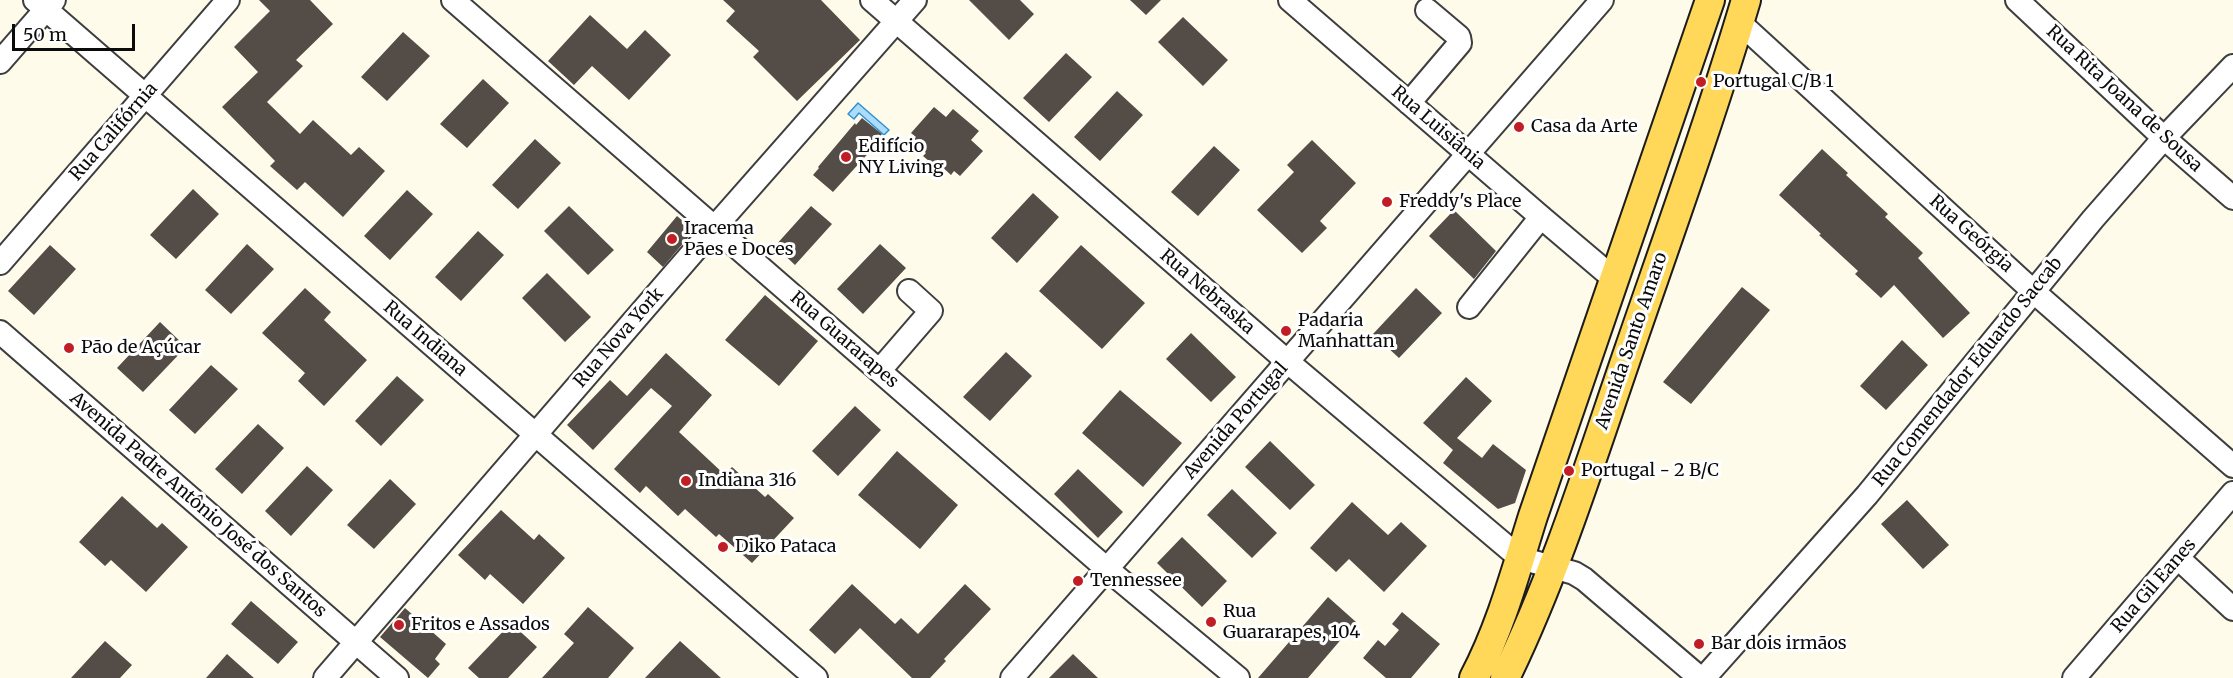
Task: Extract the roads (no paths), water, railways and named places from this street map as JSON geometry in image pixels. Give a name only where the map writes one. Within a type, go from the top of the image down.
[{"type":"main road","name":"Avenida Santo Amaro","points":[[1474,678],[1485,657],[1520,558],[1710,0]]},
{"type":"main road","name":"Avenida Santo Amaro","points":[[1505,678],[1527,633],[1552,567],[1674,219],[1742,11]]},
{"type":"street","name":"Rua Califórnia","points":[[0,263],[228,0]]},
{"type":"street","name":"Rua Guararapes","points":[[453,0],[1107,569],[1238,678]]},
{"type":"street","name":"Rua Nebraska","points":[[872,0],[1288,362],[1520,558],[1574,573],[1584,579],[1702,678]]},
{"type":"street","name":"Rua Nova York","points":[[326,678],[714,228],[915,0]]},
{"type":"street","name":"Rua Luisiânia","points":[[1290,0],[1540,217],[1614,278]]},
{"type":"street","name":"Avenida Portugal","points":[[1012,678],[1602,0]]},
{"type":"street","name":"Rua Rita Joana de Sousa","points":[[2017,0],[2164,138],[2233,198]]},
{"type":"street","name":"Rua Indiana","points":[[45,3],[145,96],[816,678]]},
{"type":"street","points":[[0,62],[45,3]]},
{"type":"street","points":[[1409,103],[1460,43],[1459,37],[1427,10]]},
{"type":"street","name":"Rua Geórgia","points":[[1742,11],[2034,292],[2233,466]]},
{"type":"street","name":"Rua Comendador Eduardo Saccab","points":[[1702,678],[1868,495],[2092,219],[2164,138],[2233,66]]},
{"type":"street","points":[[1469,307],[1540,217]]},
{"type":"street","points":[[880,370],[931,311],[909,291]]},
{"type":"street","name":"Avenida Padre Antônio José dos Santos","points":[[0,332],[397,678]]},
{"type":"street","name":"Rua Gil Eanes","points":[[2074,678],[2233,493]]},
{"type":"street","points":[[2178,558],[2233,609]]},
{"type":"water","points":[[858,103],[889,130],[884,135],[859,113],[854,119],[848,114]]},
{"type":"place","name":"Portugal C/B 1","points":[[1701,82]]},
{"type":"place","name":"Casa da Arte","points":[[1519,127]]},
{"type":"place","name":"Edifício NY Living","points":[[846,157]]},
{"type":"place","name":"Freddy's Place","points":[[1387,202]]},
{"type":"place","name":"Iracema Pães e Doces","points":[[672,239]]},
{"type":"place","name":"Padaria Manhattan","points":[[1286,331]]},
{"type":"place","name":"Pão de Açúcar","points":[[69,348]]},
{"type":"place","name":"Portugal - 2 B/C","points":[[1569,471]]},
{"type":"place","name":"Indiana 316","points":[[686,481]]},
{"type":"place","name":"Diko Pataca","points":[[723,547]]},
{"type":"place","name":"Tennessee","points":[[1078,581]]},
{"type":"place","name":"Rua Guararapes, 104","points":[[1211,622]]},
{"type":"place","name":"Fritos e Assados","points":[[399,625]]},
{"type":"place","name":"Bar dois irmãos","points":[[1699,644]]}]
